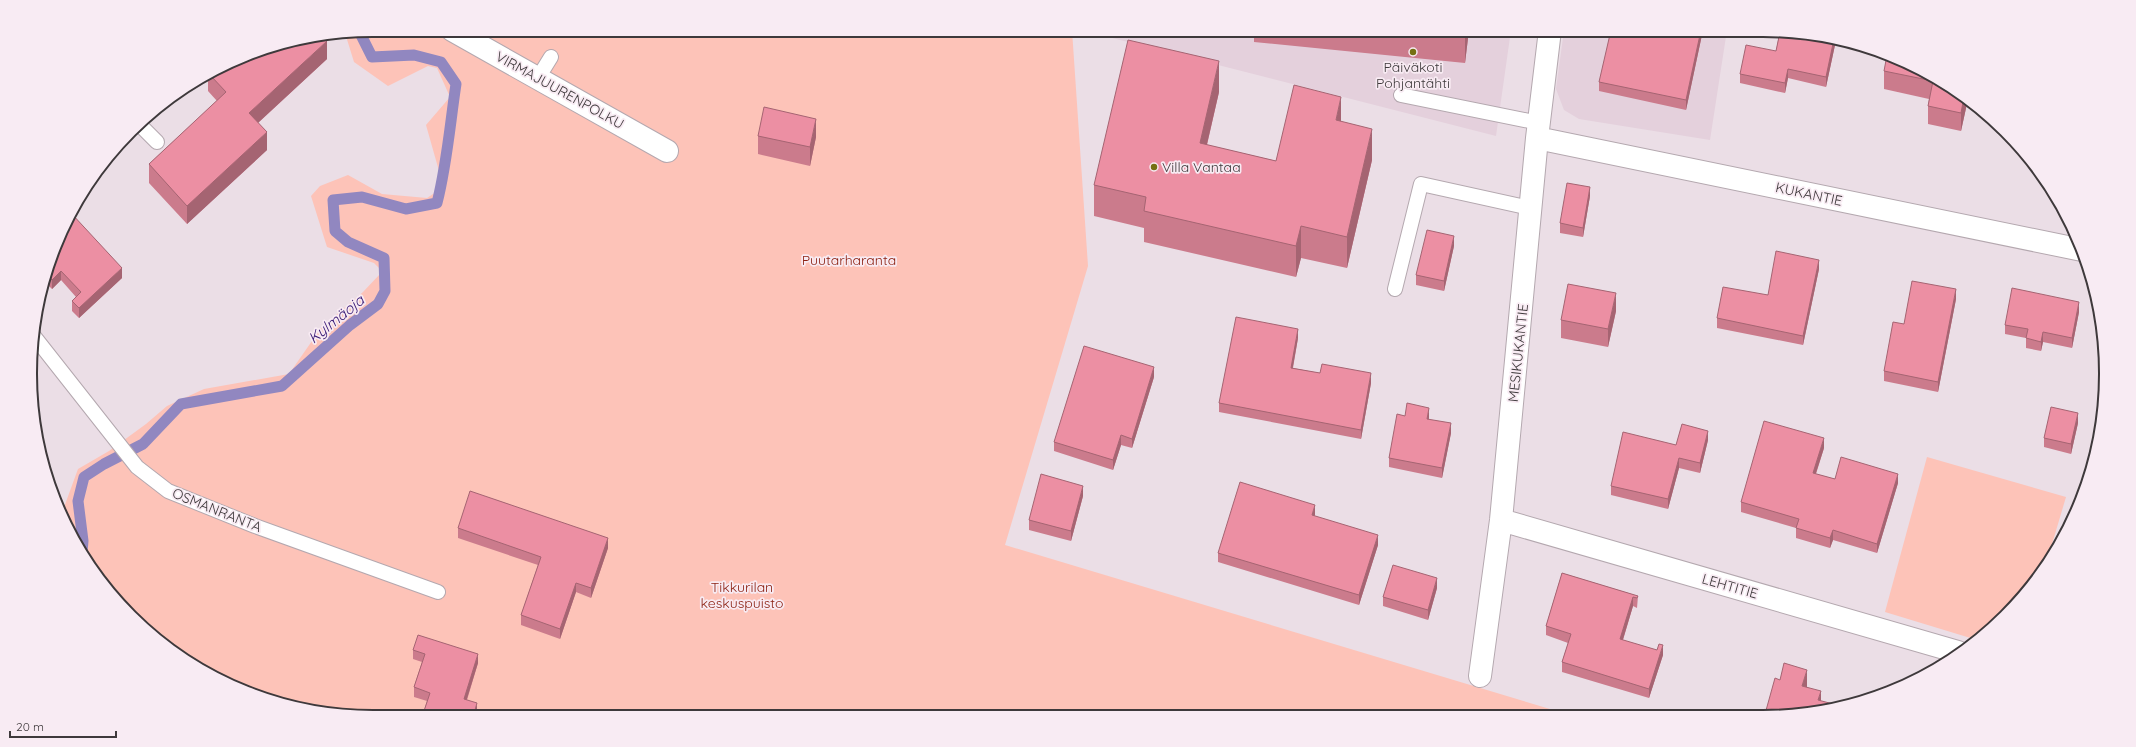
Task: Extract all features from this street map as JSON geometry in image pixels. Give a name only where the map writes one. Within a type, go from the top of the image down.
[{"type":"street","name":"VIRMAJUURENPOLKU","points":[[465,37],[667,151]]},
{"type":"street","name":"MESIKUKANTIE","points":[[1480,676],[1502,520],[1528,255],[1530,208],[1549,37]]},
{"type":"street","name":"KUKANTIE","points":[[1538,130],[2074,248]]},
{"type":"street","name":"LEHTITIE","points":[[1502,520],[1953,650]]},
{"type":"lane","points":[[538,78],[551,57]]},
{"type":"lane","points":[[1401,95],[1538,130]]},
{"type":"lane","points":[[144,129],[157,142]]},
{"type":"lane","points":[[1395,289],[1421,184],[1530,208]]},
{"type":"lane","name":"OSMANRANTA","points":[[39,343],[137,467],[168,491],[255,526],[438,592]]},
{"type":"shaded area","points":[[1108,37],[1510,37],[1496,136]]},
{"type":"shaded area","points":[[1563,37],[1726,37],[1710,140],[1579,119],[1564,110],[1556,89]]},
{"type":"green space","name":"Puutarharanta","points":[[374,37],[1072,37],[1088,266],[1005,545],[1553,710],[374,710],[330,707],[286,699],[245,684],[205,665],[169,640],[152,626],[121,595],[107,578],[82,542],[65,506],[78,469],[109,451],[146,424],[167,406],[204,389],[289,374],[321,328],[363,292],[380,274],[380,269],[374,263],[327,247],[311,196],[320,186],[348,175],[382,194],[427,198],[436,192],[439,171],[426,125],[450,97],[437,68],[428,66],[388,86],[354,62],[347,38]]},
{"type":"green space","points":[[1927,457],[2066,497],[2052,546],[2042,560],[2015,595],[2000,611],[1970,638],[1885,612]]},
{"type":"building","points":[[1609,37],[1700,37],[1686,100],[1599,82]]},
{"type":"building","points":[[1779,38],[1833,44],[1826,77],[1788,69],[1785,83],[1740,74],[1746,45],[1776,51]]},
{"type":"building","name":"Villa Vantaa","points":[[1128,40],[1219,61],[1200,143],[1276,161],[1294,85],[1341,97],[1336,120],[1372,129],[1347,237],[1301,226],[1296,246],[1144,211],[1146,197],[1094,185]]},
{"type":"building","points":[[327,41],[249,113],[267,132],[187,206],[149,164],[226,92],[213,78],[245,63],[286,48],[308,43]]},
{"type":"building","points":[[1886,61],[1926,80],[1884,71]]},
{"type":"building","points":[[1933,83],[1963,104],[1961,113],[1928,106]]},
{"type":"building","points":[[764,107],[816,119],[810,147],[758,136]]},
{"type":"building","points":[[1567,183],[1590,187],[1583,228],[1560,223]]},
{"type":"building","points":[[76,218],[122,268],[79,308],[72,301],[81,292],[61,271],[52,280],[51,278],[55,265]]},
{"type":"building","points":[[1427,230],[1454,236],[1444,281],[1416,275]]},
{"type":"building","points":[[1776,251],[1819,260],[1803,336],[1717,318],[1723,287],[1768,295]]},
{"type":"building","points":[[1912,281],[1956,289],[1938,382],[1884,371],[1893,322],[1904,324]]},
{"type":"building","points":[[1568,284],[1616,293],[1608,329],[1561,320]]},
{"type":"building","points":[[2012,288],[2079,302],[2072,338],[2043,332],[2041,342],[2026,338],[2028,329],[2005,325]]},
{"type":"building","points":[[1236,317],[1298,329],[1291,368],[1320,373],[1322,364],[1371,373],[1361,430],[1219,403]]},
{"type":"building","points":[[1084,346],[1154,367],[1132,439],[1121,435],[1113,460],[1054,442]]},
{"type":"building","points":[[1407,403],[1429,408],[1427,419],[1451,423],[1442,468],[1389,458],[1397,414],[1405,416]]},
{"type":"building","points":[[2051,407],[2078,413],[2071,444],[2044,438]]},
{"type":"building","points":[[1764,421],[1824,438],[1813,473],[1835,479],[1841,457],[1898,474],[1877,544],[1833,530],[1830,538],[1796,528],[1799,519],[1741,502]]},
{"type":"building","points":[[1682,424],[1708,431],[1700,463],[1679,458],[1668,499],[1611,486],[1623,432],[1676,445]]},
{"type":"building","points":[[1041,474],[1083,486],[1071,531],[1029,520]]},
{"type":"building","points":[[1240,482],[1315,505],[1312,515],[1378,535],[1359,595],[1218,553]]},
{"type":"building","points":[[470,491],[608,538],[591,588],[576,583],[560,629],[521,615],[541,557],[458,528]]},
{"type":"building","points":[[1393,565],[1437,578],[1428,610],[1383,597]]},
{"type":"building","points":[[1562,573],[1638,596],[1637,598],[1633,597],[1620,639],[1657,650],[1659,644],[1663,645],[1649,689],[1562,662],[1571,634],[1546,626]]},
{"type":"building","points":[[418,635],[478,654],[464,699],[477,703],[475,710],[424,710],[430,693],[414,687],[425,654],[413,650]]},
{"type":"building","points":[[1784,663],[1807,670],[1802,686],[1821,691],[1818,700],[1831,703],[1766,710],[1775,678],[1780,680]]},
{"type":"waterway","name":"Kylmäoja","points":[[83,543],[78,501],[84,477],[104,464],[143,444],[181,404],[282,386],[350,325],[378,304],[385,291],[384,258],[348,242],[335,231],[333,200],[362,197],[406,209],[437,203],[446,159],[456,84],[441,62],[414,55],[372,57],[362,38]]},
{"type":"place","name":"Päiväkoti Pohjantähti","points":[[1413,52]]},
{"type":"place","name":"Villa Vantaa","points":[[1154,167]]},
{"type":"park label","name":"Tikkurilan keskuspuisto","points":[[742,596]]}]
